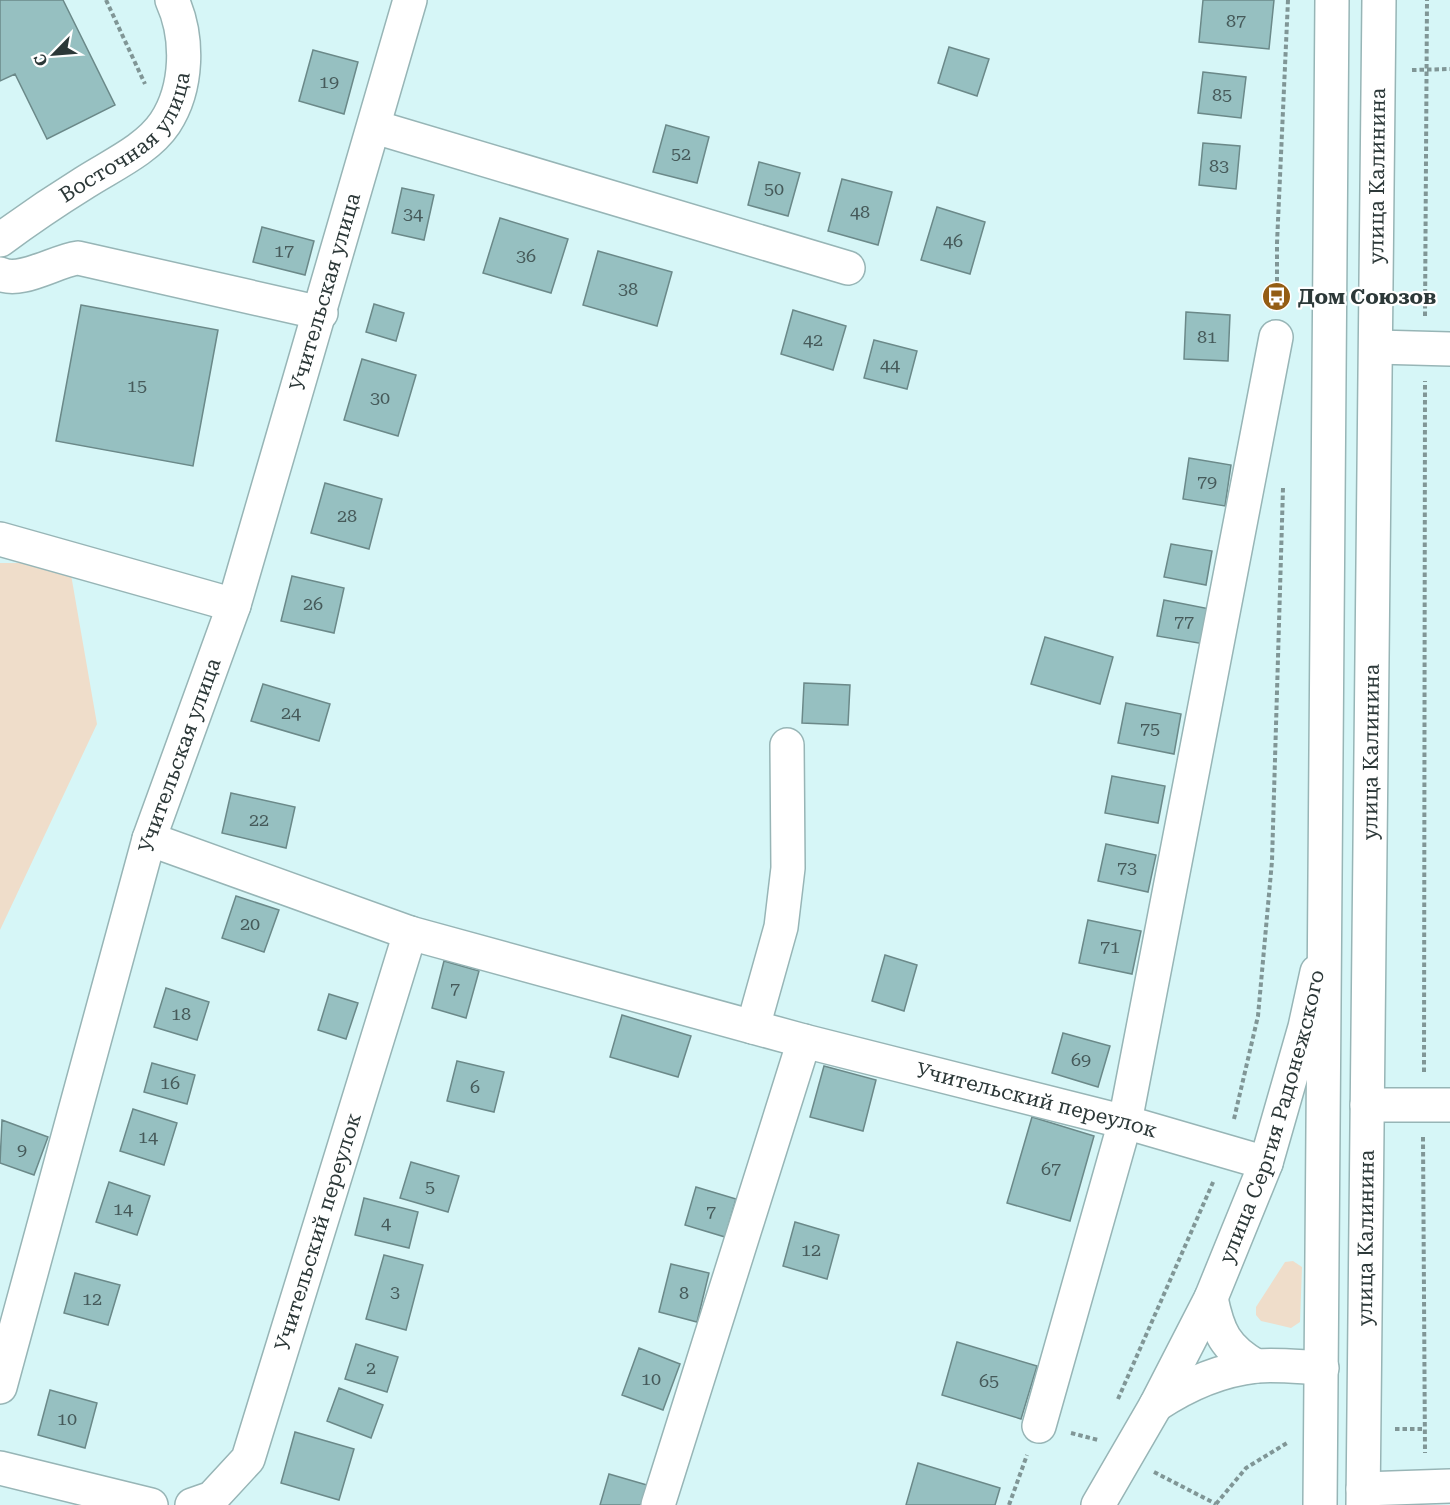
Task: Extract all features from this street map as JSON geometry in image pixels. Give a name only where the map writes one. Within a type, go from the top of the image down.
[{"type":"street","name":"Восточная улица","points":[[0,240],[139,148],[164,125],[178,97],[184,47],[178,14],[172,0]]},
{"type":"street","name":"Учительская улица","points":[[0,1387],[149,839],[234,605],[321,313],[410,0]]},
{"type":"street","name":"улица Калинина","points":[[1320,1505],[1332,0]]},
{"type":"street","name":"улица Калинина","points":[[1363,1497],[1380,0]]},
{"type":"street","points":[[375,127],[848,268]]},
{"type":"street","points":[[0,274],[25,276],[61,260],[78,258],[321,313]]},
{"type":"street","points":[[1038,1426],[1125,1122],[1276,337]]},
{"type":"street","points":[[1377,347],[1450,349]]},
{"type":"street","points":[[0,539],[234,605]]},
{"type":"street","points":[[753,1027],[781,927],[788,868],[787,744]]},
{"type":"street","name":"Учительский переулок","points":[[149,839],[410,933],[804,1041],[1125,1122],[1266,1163]]},
{"type":"street","name":"Учительский переулок","points":[[192,1505],[212,1498],[248,1459],[410,933]]},
{"type":"street","name":"улица Сергия Радонежского","points":[[1098,1505],[1156,1405],[1211,1298],[1266,1163],[1305,1027],[1324,935]]},
{"type":"street","points":[[658,1505],[804,1041]]},
{"type":"street","points":[[1367,1106],[1450,1105]]},
{"type":"street","points":[[1211,1298],[1216,1322],[1225,1341],[1239,1356],[1256,1366]]},
{"type":"street","name":"улица Сергия Радонежского","points":[[1156,1405],[1183,1387],[1216,1375],[1256,1366],[1365,1367]]},
{"type":"street","points":[[0,1468],[151,1505]]},
{"type":"street","points":[[1363,1497],[1450,1486]]},
{"type":"path","points":[[106,0],[164,125]]},
{"type":"path","points":[[1276,337],[1276,243],[1288,0]]},
{"type":"path","points":[[1425,326],[1427,0]]},
{"type":"path","points":[[1428,70],[1450,69]]},
{"type":"path","points":[[1424,1073],[1425,380]]},
{"type":"path","points":[[1233,1123],[1258,1016],[1272,861],[1283,485]]},
{"type":"path","points":[[1423,1126],[1425,1460]]},
{"type":"path","points":[[1114,1408],[1217,1173]]},
{"type":"path","points":[[1388,1430],[1425,1429]]},
{"type":"path","points":[[1150,1470],[1216,1504],[1246,1468],[1296,1437]]},
{"type":"shaded area","points":[[0,563],[69,563],[97,724],[0,930]]},
{"type":"shaded area","points":[[1293,1261],[1302,1267],[1300,1322],[1291,1328],[1261,1321],[1256,1315],[1256,1307],[1285,1262]]},
{"type":"building","points":[[0,0],[63,0],[115,105],[47,139],[15,74],[0,81]]},
{"type":"building","points":[[1203,0],[1274,0],[1269,49],[1199,42]]},
{"type":"building","points":[[949,47],[989,59],[977,96],[938,83]]},
{"type":"building","points":[[313,50],[358,62],[344,114],[299,101]]},
{"type":"building","points":[[1203,72],[1246,77],[1241,118],[1198,113]]},
{"type":"building","points":[[666,125],[709,137],[697,183],[653,172]]},
{"type":"building","points":[[1203,143],[1240,146],[1236,189],[1199,185]]},
{"type":"building","points":[[759,162],[800,173],[788,216],[748,205]]},
{"type":"building","points":[[842,179],[892,192],[878,245],[828,231]]},
{"type":"building","points":[[402,188],[434,195],[424,240],[392,233]]},
{"type":"building","points":[[937,207],[985,222],[970,274],[921,260]]},
{"type":"building","points":[[500,218],[568,239],[551,293],[483,273]]},
{"type":"building","points":[[262,227],[314,241],[305,275],[253,262]]},
{"type":"building","points":[[598,251],[672,272],[657,326],[583,305]]},
{"type":"building","points":[[374,304],[404,313],[396,341],[366,332]]},
{"type":"building","points":[[81,305],[218,330],[193,466],[56,441]]},
{"type":"building","points":[[793,310],[846,326],[833,370],[781,354]]},
{"type":"building","points":[[1186,312],[1230,315],[1228,361],[1184,359]]},
{"type":"building","points":[[874,340],[917,351],[907,389],[864,378]]},
{"type":"building","points":[[362,359],[416,375],[398,436],[344,420]]},
{"type":"building","points":[[1189,458],[1231,465],[1225,506],[1183,499]]},
{"type":"building","points":[[325,483],[382,499],[369,549],[311,533]]},
{"type":"building","points":[[1171,544],[1212,551],[1206,585],[1164,577]]},
{"type":"building","points":[[292,576],[344,588],[334,633],[281,621]]},
{"type":"building","points":[[1164,600],[1210,609],[1204,644],[1157,636]]},
{"type":"building","points":[[1045,637],[1113,657],[1100,704],[1031,684]]},
{"type":"building","points":[[804,683],[850,685],[848,725],[802,723]]},
{"type":"building","points":[[263,684],[330,704],[319,741],[251,721]]},
{"type":"building","points":[[1126,703],[1181,714],[1174,754],[1118,743]]},
{"type":"building","points":[[1112,776],[1165,786],[1158,823],[1105,813]]},
{"type":"building","points":[[231,793],[295,807],[286,848],[222,833]]},
{"type":"building","points":[[1106,844],[1156,855],[1148,892],[1098,881]]},
{"type":"building","points":[[236,896],[279,910],[264,952],[222,938]]},
{"type":"building","points":[[1088,920],[1141,931],[1132,974],[1079,963]]},
{"type":"building","points":[[885,955],[917,965],[904,1011],[872,1001]]},
{"type":"building","points":[[444,961],[479,971],[466,1018],[432,1008]]},
{"type":"building","points":[[166,988],[209,1002],[197,1040],[154,1027]]},
{"type":"building","points":[[329,994],[358,1003],[346,1039],[318,1030]]},
{"type":"building","points":[[622,1015],[691,1036],[678,1077],[610,1057]]},
{"type":"building","points":[[1063,1033],[1110,1046],[1098,1087],[1052,1073]]},
{"type":"building","points":[[457,1061],[504,1072],[494,1112],[447,1101]]},
{"type":"building","points":[[152,1063],[195,1075],[187,1104],[144,1092]]},
{"type":"building","points":[[824,1066],[876,1080],[863,1131],[810,1117]]},
{"type":"building","points":[[133,1109],[177,1123],[164,1165],[120,1151]]},
{"type":"building","points":[[1032,1117],[1094,1136],[1070,1221],[1007,1203]]},
{"type":"building","points":[[2,1120],[48,1137],[34,1175],[0,1163]]},
{"type":"building","points":[[411,1162],[459,1176],[448,1212],[400,1198]]},
{"type":"building","points":[[109,1182],[150,1196],[137,1235],[96,1222]]},
{"type":"building","points":[[696,1187],[736,1199],[725,1237],[685,1225]]},
{"type":"building","points":[[364,1198],[418,1212],[409,1248],[355,1235]]},
{"type":"building","points":[[795,1222],[839,1235],[827,1279],[783,1266]]},
{"type":"building","points":[[384,1255],[423,1265],[406,1330],[366,1319]]},
{"type":"building","points":[[671,1264],[709,1273],[697,1322],[659,1312]]},
{"type":"building","points":[[75,1273],[120,1285],[108,1325],[64,1313]]},
{"type":"building","points":[[957,1342],[1037,1366],[1021,1419],[942,1395]]},
{"type":"building","points":[[356,1344],[398,1357],[387,1392],[345,1379]]},
{"type":"building","points":[[639,1348],[680,1364],[663,1410],[622,1395]]},
{"type":"building","points":[[339,1388],[383,1405],[371,1438],[327,1421]]},
{"type":"building","points":[[50,1390],[97,1403],[85,1448],[38,1435]]},
{"type":"building","points":[[295,1432],[354,1449],[339,1500],[281,1483]]},
{"type":"building","points":[[918,1463],[1000,1488],[995,1505],[906,1505]]},
{"type":"building","points":[[609,1474],[647,1485],[641,1505],[600,1505]]},
{"type":"place","name":"Дом Союзов","points":[[1277,297]]}]
